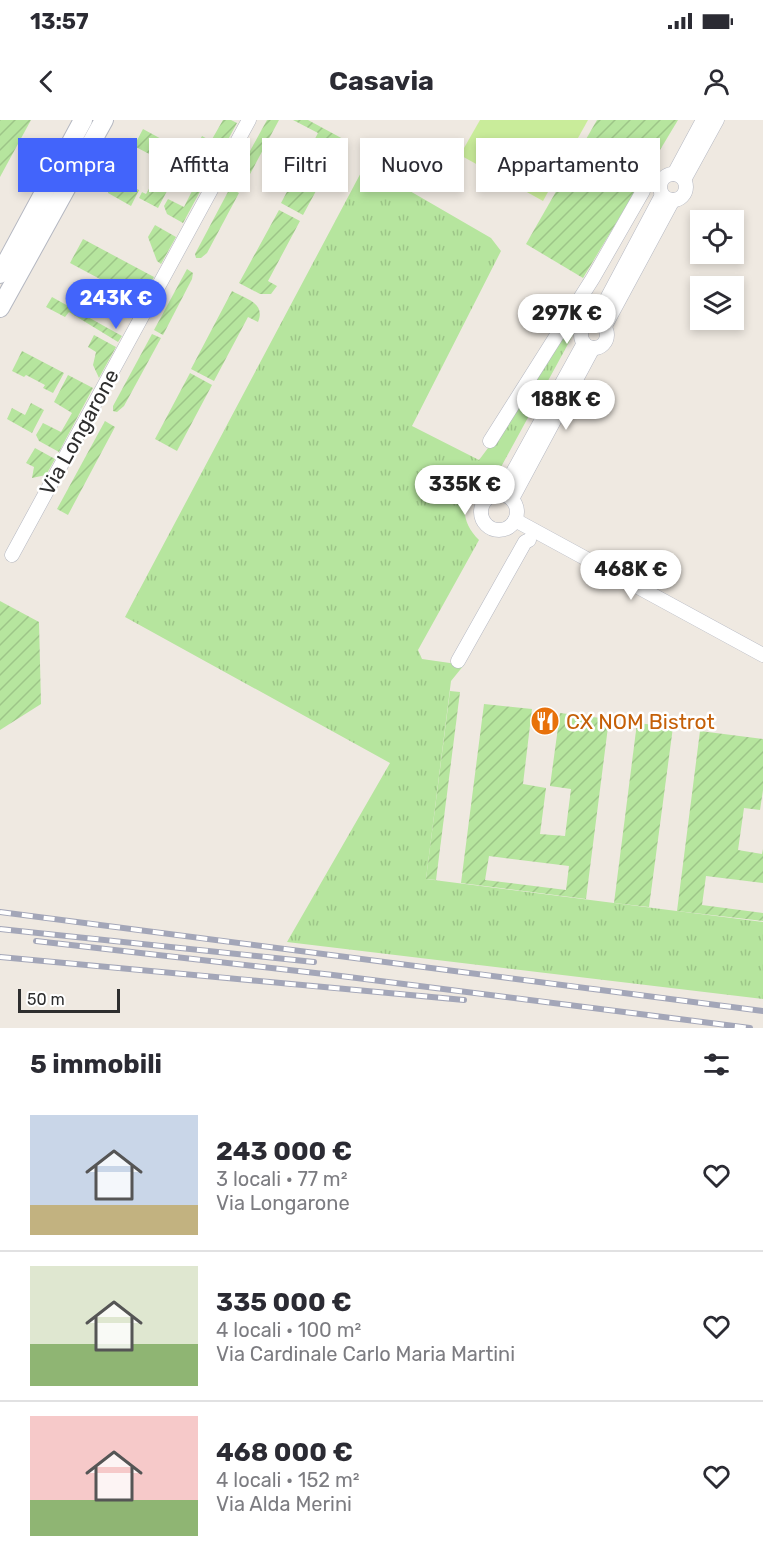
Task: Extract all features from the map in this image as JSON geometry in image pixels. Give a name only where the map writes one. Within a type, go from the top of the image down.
[{"type":"street","points":[[0,274],[83,120]]},
{"type":"street","points":[[0,308],[104,120]]},
{"type":"street","name":"Via Longarone","points":[[12,555],[249,120]]},
{"type":"street","points":[[679,177],[703,120]]},
{"type":"street","points":[[679,177],[717,120]]},
{"type":"street","points":[[667,175],[679,177],[686,187],[685,193],[680,198],[668,198],[660,189],[661,181],[667,175]]},
{"type":"street","points":[[490,441],[593,279],[642,192]]},
{"type":"street","points":[[600,324],[612,289],[668,198]]},
{"type":"street","points":[[600,324],[668,198]]},
{"type":"street","points":[[593,279],[612,289]]},
{"type":"street","points":[[589,323],[600,324],[608,334],[605,343],[598,348],[588,345],[581,337],[582,329],[589,323]]},
{"type":"street","points":[[506,497],[588,345]]},
{"type":"street","points":[[493,495],[506,497],[517,510],[515,520],[507,528],[496,530],[486,525],[481,510],[485,501],[493,495]]},
{"type":"street","points":[[515,520],[763,655]]},
{"type":"street","points":[[458,661],[525,542],[529,540]]},
{"type":"green space","points":[[0,120],[31,120],[21,138],[18,138],[18,144],[0,177]]},
{"type":"green space","points":[[223,120],[237,123],[229,138],[213,138]]},
{"type":"green space","points":[[267,120],[279,120],[269,138],[262,138],[262,152],[250,174],[250,151]]},
{"type":"green space","points":[[293,120],[308,120],[341,138],[315,138],[318,133]]},
{"type":"green space","points":[[480,120],[588,120],[578,138],[476,138],[476,164],[464,157],[464,148]]},
{"type":"green space","points":[[597,120],[678,120],[660,150],[660,138],[587,138]]},
{"type":"green space","points":[[143,129],[160,138],[149,138],[149,154],[137,148],[137,140]]},
{"type":"green space","points":[[360,174],[360,192],[412,192],[491,238],[501,251],[412,426],[479,460],[518,408],[586,296],[592,300],[495,478],[484,482],[469,495],[465,512],[467,522],[479,540],[418,650],[422,659],[464,665],[451,681],[426,879],[763,922],[763,999],[287,942],[390,763],[125,617]]},
{"type":"green space","points":[[149,188],[149,192],[166,192],[158,208],[139,198],[142,192],[146,194]]},
{"type":"green space","points":[[137,189],[139,190],[131,206],[108,193],[137,192]]},
{"type":"green space","points":[[192,192],[200,192],[183,223],[167,214],[164,206],[168,199],[184,207]]},
{"type":"green space","points":[[228,192],[239,193],[207,253],[201,258],[196,258],[195,254]]},
{"type":"green space","points":[[287,192],[315,192],[303,215],[281,203]]},
{"type":"green space","points":[[527,192],[548,192],[543,201]]},
{"type":"green space","points":[[556,192],[635,192],[583,278],[526,244]]},
{"type":"green space","points":[[279,210],[300,221],[268,281],[277,286],[271,294],[260,294],[239,283]]},
{"type":"green space","points":[[155,225],[176,237],[161,264],[157,261],[148,237]]},
{"type":"green space","points":[[83,239],[154,277],[141,301],[70,263]]},
{"type":"green space","points":[[187,269],[193,273],[192,279],[163,335],[154,330]]},
{"type":"green space","points":[[232,291],[253,302],[260,316],[258,322],[248,317],[214,381],[191,369]]},
{"type":"green space","points":[[52,297],[122,336],[118,342],[69,312],[65,317],[46,307]]},
{"type":"green space","points":[[152,334],[161,338],[124,406],[117,412],[113,411],[113,406]]},
{"type":"green space","points":[[94,335],[116,347],[99,378],[93,365],[96,352],[88,347]]},
{"type":"green space","points":[[22,351],[64,373],[53,393],[43,388],[45,385],[12,371]]},
{"type":"green space","points":[[190,373],[212,385],[177,451],[155,439]]},
{"type":"green space","points":[[68,375],[93,388],[59,452],[39,441],[36,435],[43,423],[61,432],[72,413],[54,402]]},
{"type":"green space","points":[[31,403],[44,410],[32,433],[7,419],[12,408],[25,415]]},
{"type":"green space","points":[[105,421],[115,427],[68,515],[57,509]]},
{"type":"green space","points":[[35,448],[55,459],[46,475],[32,478],[34,467],[26,463]]},
{"type":"green space","points":[[0,601],[39,622],[41,704],[0,730]]},
{"type":"green space","points":[[450,691],[460,692],[436,880],[426,879]]},
{"type":"green space","points":[[484,704],[532,709],[523,784],[546,788],[540,834],[565,836],[571,789],[550,786],[560,713],[609,719],[586,899],[461,883]],"holes":[[[489,856],[569,866],[566,890],[485,880]]]},
{"type":"green space","points":[[637,723],[673,727],[649,907],[614,903]]},
{"type":"green space","points":[[700,731],[763,739],[763,790],[760,810],[744,808],[738,850],[762,854],[763,849],[763,883],[706,876],[702,905],[763,913],[763,921],[677,911]]},
{"type":"railway","points":[[0,912],[763,1011]]},
{"type":"railway","points":[[0,929],[314,962]]},
{"type":"railway","points":[[36,941],[333,975],[750,1028]]},
{"type":"railway","points":[[0,957],[464,1000]]},
{"type":"place","name":"CX NOM Bistrot","points":[[545,721]]}]
